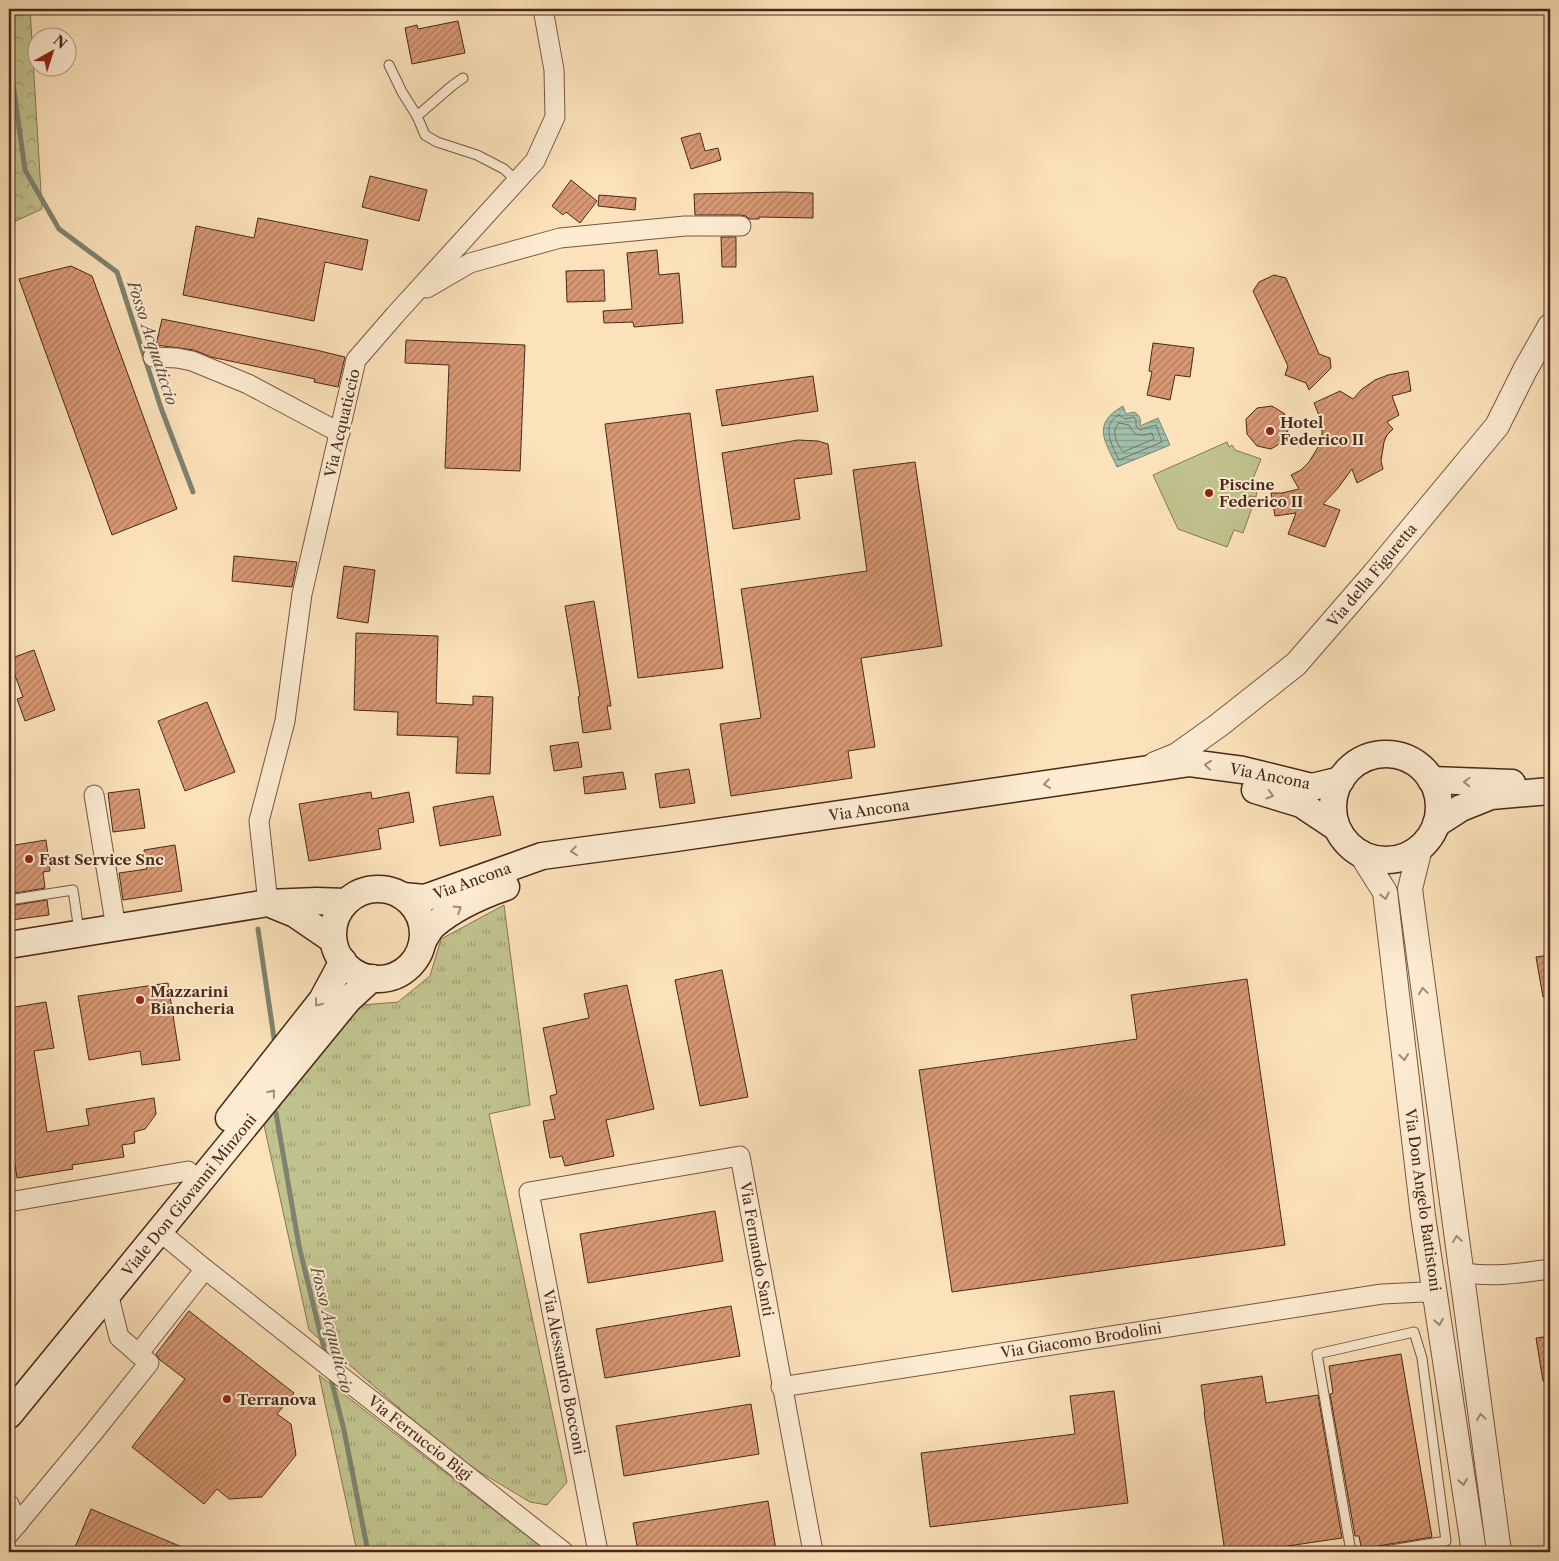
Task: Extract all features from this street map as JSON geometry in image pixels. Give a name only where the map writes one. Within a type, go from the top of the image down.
[{"type":"main road","name":"Via Ancona","points":[[1394,755],[1405,758],[1415,764],[1431,780],[1438,802],[1436,824],[1426,841],[1411,854],[1391,860],[1370,858],[1351,847],[1337,828],[1333,804],[1336,791],[1348,770],[1358,762],[1370,757],[1394,755]]},
{"type":"main road","name":"Via Ancona","points":[[402,896],[424,898],[542,856],[668,840],[1190,763],[1243,770],[1312,787],[1341,780]]},
{"type":"main road","points":[[1431,780],[1550,785]]},
{"type":"main road","name":"Via Ancona","points":[[422,941],[432,926],[478,897],[550,872],[1187,781],[1239,786],[1301,804],[1337,828]]},
{"type":"main road","name":"Via Ancona","points":[[1436,824],[1461,808],[1491,796],[1550,791]]},
{"type":"main road","points":[[268,903],[295,914],[338,951],[351,969],[361,976],[382,979],[401,972],[415,959],[422,941],[423,930],[417,911],[402,896],[388,890],[373,889],[354,895],[346,902],[335,920],[333,930],[338,951]]},
{"type":"main road","points":[[9,945],[268,903],[346,902]]},
{"type":"main road","name":"Viale Don Giovanni Minzoni","points":[[9,1391],[188,1171],[322,1000],[338,951]]},
{"type":"main road","name":"Viale Don Giovanni Minzoni","points":[[9,1415],[348,1000],[372,978]]},
{"type":"street","name":"Via Acquaticcio","points":[[268,903],[259,821],[285,720],[302,594],[356,360],[535,161],[555,117],[554,70],[543,9]]},
{"type":"street","points":[[410,298],[470,263],[560,238],[685,226],[741,226]]},
{"type":"street","name":"Via della Figuretta","points":[[1139,770],[1177,755],[1219,725],[1296,664],[1375,573],[1497,426],[1524,370],[1550,326]]},
{"type":"street","points":[[153,357],[192,361],[248,384],[340,433]]},
{"type":"street","points":[[94,795],[116,928]]},
{"type":"street","name":"Via Don Angelo Battistoni","points":[[1420,848],[1410,889],[1499,1552]]},
{"type":"street","name":"Via Don Angelo Battistoni","points":[[1361,854],[1385,892],[1422,1206],[1434,1286],[1433,1356],[1474,1552]]},
{"type":"street","name":"Via Fernando Santi","points":[[529,1192],[740,1156],[812,1552]]},
{"type":"street","points":[[9,1202],[188,1171]]},
{"type":"street","name":"Via Alessandro Bocconi","points":[[529,1192],[598,1552]]},
{"type":"street","name":"Via Ferruccio Bigi","points":[[159,1231],[564,1552]]},
{"type":"street","points":[[138,1354],[205,1269]]},
{"type":"street","points":[[1463,1282],[1479,1285],[1517,1274],[1550,1269]]},
{"type":"street","name":"Via Giacomo Brodolini","points":[[781,1387],[1382,1294],[1421,1282],[1434,1286]]},
{"type":"street","points":[[13,1529],[149,1363],[119,1337],[108,1292]]},
{"type":"street","points":[[9,1504],[13,1529]]},
{"type":"lane","points":[[389,65],[402,92],[417,116],[425,135],[437,142],[477,155],[504,169],[517,181]]},
{"type":"lane","points":[[417,116],[463,78]]},
{"type":"lane","points":[[9,900],[73,890],[80,933]]},
{"type":"lane","points":[[1351,1552],[1317,1354],[1414,1332],[1433,1356],[1446,1542],[1378,1552]]},
{"type":"green space","points":[[9,9],[30,9],[31,28],[28,28],[28,78],[34,78],[42,209],[9,224]]},
{"type":"green space","name":"Piscine Federico II","points":[[1227,442],[1229,447],[1232,445],[1235,450],[1261,459],[1250,486],[1252,490],[1257,491],[1256,497],[1246,498],[1254,502],[1243,533],[1234,530],[1227,547],[1178,529],[1153,475]]},
{"type":"green space","points":[[504,905],[530,1105],[489,1114],[567,1482],[547,1505],[530,1502],[458,1459],[309,1330],[264,1125],[362,1005],[398,1002],[430,976],[441,939]]},
{"type":"green space","points":[[319,1375],[548,1552],[357,1552]]},
{"type":"water","points":[[1123,406],[1126,414],[1134,412],[1138,414],[1140,426],[1158,418],[1170,445],[1117,467],[1105,441],[1104,426],[1107,419]]},
{"type":"building","points":[[458,21],[465,53],[412,64],[405,28],[417,25],[418,29]]},
{"type":"building","points":[[700,133],[705,151],[718,148],[721,160],[691,169],[681,138]]},
{"type":"building","points":[[370,176],[427,190],[419,221],[362,207]]},
{"type":"building","points":[[571,180],[597,201],[580,223],[566,212],[563,215],[552,206]]},
{"type":"building","points":[[813,193],[813,218],[759,217],[759,219],[749,219],[741,215],[695,215],[694,194]]},
{"type":"building","points":[[599,195],[636,198],[635,210],[598,206]]},
{"type":"building","points":[[258,218],[368,240],[362,270],[325,262],[314,321],[183,295],[196,226],[254,238]]},
{"type":"building","points":[[721,237],[736,237],[736,267],[722,267]]},
{"type":"building","points":[[657,250],[659,275],[679,273],[683,323],[634,327],[633,322],[604,323],[603,311],[632,309],[627,253]]},
{"type":"building","points":[[71,266],[92,276],[177,509],[112,535],[19,279]]},
{"type":"building","points":[[604,270],[605,301],[567,302],[566,271]]},
{"type":"building","points":[[1274,275],[1286,278],[1319,354],[1330,358],[1331,368],[1309,390],[1306,383],[1285,375],[1288,366],[1253,291],[1259,282]]},
{"type":"building","points":[[162,319],[345,357],[338,387],[314,382],[315,379],[211,357],[194,350],[156,345]]},
{"type":"building","points":[[406,340],[525,345],[520,471],[445,468],[449,365],[405,363]]},
{"type":"building","points":[[1153,343],[1194,348],[1190,377],[1175,375],[1170,400],[1147,395],[1152,372],[1149,371]]},
{"type":"building","name":"Hotel Federico II","points":[[1408,371],[1411,391],[1392,396],[1399,415],[1387,422],[1393,429],[1387,435],[1384,442],[1381,461],[1383,469],[1357,483],[1352,469],[1323,504],[1340,510],[1325,547],[1288,534],[1296,513],[1275,516],[1271,493],[1282,493],[1299,489],[1291,475],[1301,470],[1309,462],[1320,444],[1322,434],[1322,423],[1314,403],[1340,391],[1353,399],[1362,389],[1375,380]]},
{"type":"building","points":[[813,376],[818,411],[722,426],[716,390]]},
{"type":"building","points":[[1272,406],[1285,414],[1281,417],[1285,416],[1289,427],[1284,441],[1271,449],[1257,446],[1247,434],[1246,419],[1257,408]]},
{"type":"building","points":[[690,413],[723,668],[638,678],[605,424]]},
{"type":"building","points":[[798,440],[818,441],[828,444],[832,474],[794,479],[800,519],[733,529],[722,453]]},
{"type":"building","points":[[915,462],[942,646],[861,658],[875,747],[848,751],[852,778],[731,796],[720,724],[761,718],[741,589],[867,571],[853,470]]},
{"type":"building","points":[[234,556],[297,562],[292,587],[232,581]]},
{"type":"building","points":[[344,566],[375,570],[368,623],[337,618]]},
{"type":"building","points":[[594,601],[611,706],[607,706],[611,729],[583,733],[578,697],[580,696],[565,606]]},
{"type":"building","points":[[356,633],[438,636],[436,703],[473,705],[473,696],[493,697],[490,774],[456,773],[458,737],[397,735],[398,712],[354,710]]},
{"type":"building","points":[[34,650],[55,710],[25,721],[17,699],[23,697],[9,659]]},
{"type":"building","points":[[207,702],[235,772],[185,791],[158,721]]},
{"type":"building","points":[[578,742],[582,767],[554,771],[550,746]]},
{"type":"building","points":[[689,769],[695,803],[660,808],[655,774]]},
{"type":"building","points":[[623,772],[626,789],[585,794],[583,777]]},
{"type":"building","points":[[139,789],[145,828],[113,832],[108,793]]},
{"type":"building","points":[[371,792],[372,799],[409,792],[414,822],[378,829],[381,849],[309,861],[299,804]]},
{"type":"building","points":[[493,796],[501,835],[440,846],[433,807]]},
{"type":"building","name":"Fast Service Snc","points":[[46,840],[50,871],[43,872],[45,888],[9,894],[9,846]]},
{"type":"building","points":[[175,845],[182,891],[123,900],[119,873],[147,869],[144,850]]},
{"type":"building","points":[[47,900],[49,915],[11,920],[9,906]]},
{"type":"building","points":[[1550,955],[1550,997],[1543,997],[1536,957]]},
{"type":"building","points":[[722,970],[748,1097],[700,1106],[675,980]]},
{"type":"building","points":[[1247,979],[1285,1245],[952,1292],[919,1070],[1137,1039],[1131,995]]},
{"type":"building","points":[[168,983],[180,1060],[142,1065],[140,1051],[89,1060],[78,996]]},
{"type":"building","points":[[627,985],[654,1109],[606,1120],[614,1156],[565,1166],[562,1156],[550,1158],[543,1121],[555,1119],[550,1096],[557,1094],[543,1028],[589,1018],[584,994]]},
{"type":"building","points":[[46,1002],[54,1048],[34,1051],[47,1132],[89,1125],[86,1109],[154,1098],[156,1114],[145,1129],[134,1132],[135,1143],[122,1145],[124,1157],[72,1165],[73,1169],[17,1178],[9,1126],[9,1008]]},
{"type":"building","points":[[715,1211],[723,1261],[588,1283],[580,1234]]},
{"type":"building","points":[[731,1306],[740,1356],[605,1378],[596,1329]]},
{"type":"building","points":[[189,1311],[294,1393],[277,1414],[291,1424],[296,1455],[262,1497],[229,1499],[217,1489],[204,1504],[132,1447],[185,1379],[160,1360],[156,1354]]},
{"type":"building","points":[[1550,1336],[1550,1381],[1543,1381],[1536,1338]]},
{"type":"building","points":[[1401,1354],[1432,1537],[1378,1546],[1373,1552],[1362,1552],[1359,1536],[1355,1536],[1330,1394],[1333,1393],[1329,1366]]},
{"type":"building","points":[[1262,1376],[1266,1403],[1318,1395],[1342,1538],[1247,1552],[1225,1552],[1201,1385]]},
{"type":"building","points":[[1114,1391],[1128,1503],[930,1527],[921,1453],[1075,1434],[1070,1396]]},
{"type":"building","points":[[751,1404],[759,1454],[624,1476],[616,1426]]},
{"type":"building","points":[[768,1501],[776,1550],[763,1552],[638,1552],[633,1523]]},
{"type":"building","points":[[91,1509],[194,1552],[73,1552]]},
{"type":"waterway","name":"Fosso Acquaticcio","points":[[9,55],[25,170],[59,229],[117,272],[161,408],[193,492]]},
{"type":"waterway","points":[[258,929],[275,1045]]},
{"type":"waterway","name":"Fosso Acquaticcio","points":[[276,1113],[299,1246],[326,1357]]},
{"type":"waterway","name":"Fosso Acquaticcio","points":[[330,1375],[344,1430],[368,1552]]},
{"type":"place","name":"Hotel Federico II","points":[[1270,431]]},
{"type":"place","name":"Piscine Federico II","points":[[1209,493]]},
{"type":"place","name":"Fast Service Snc","points":[[29,859]]},
{"type":"place","name":"Mazzarini Biancheria","points":[[140,1000]]},
{"type":"place","name":"Terranova","points":[[227,1399]]}]
